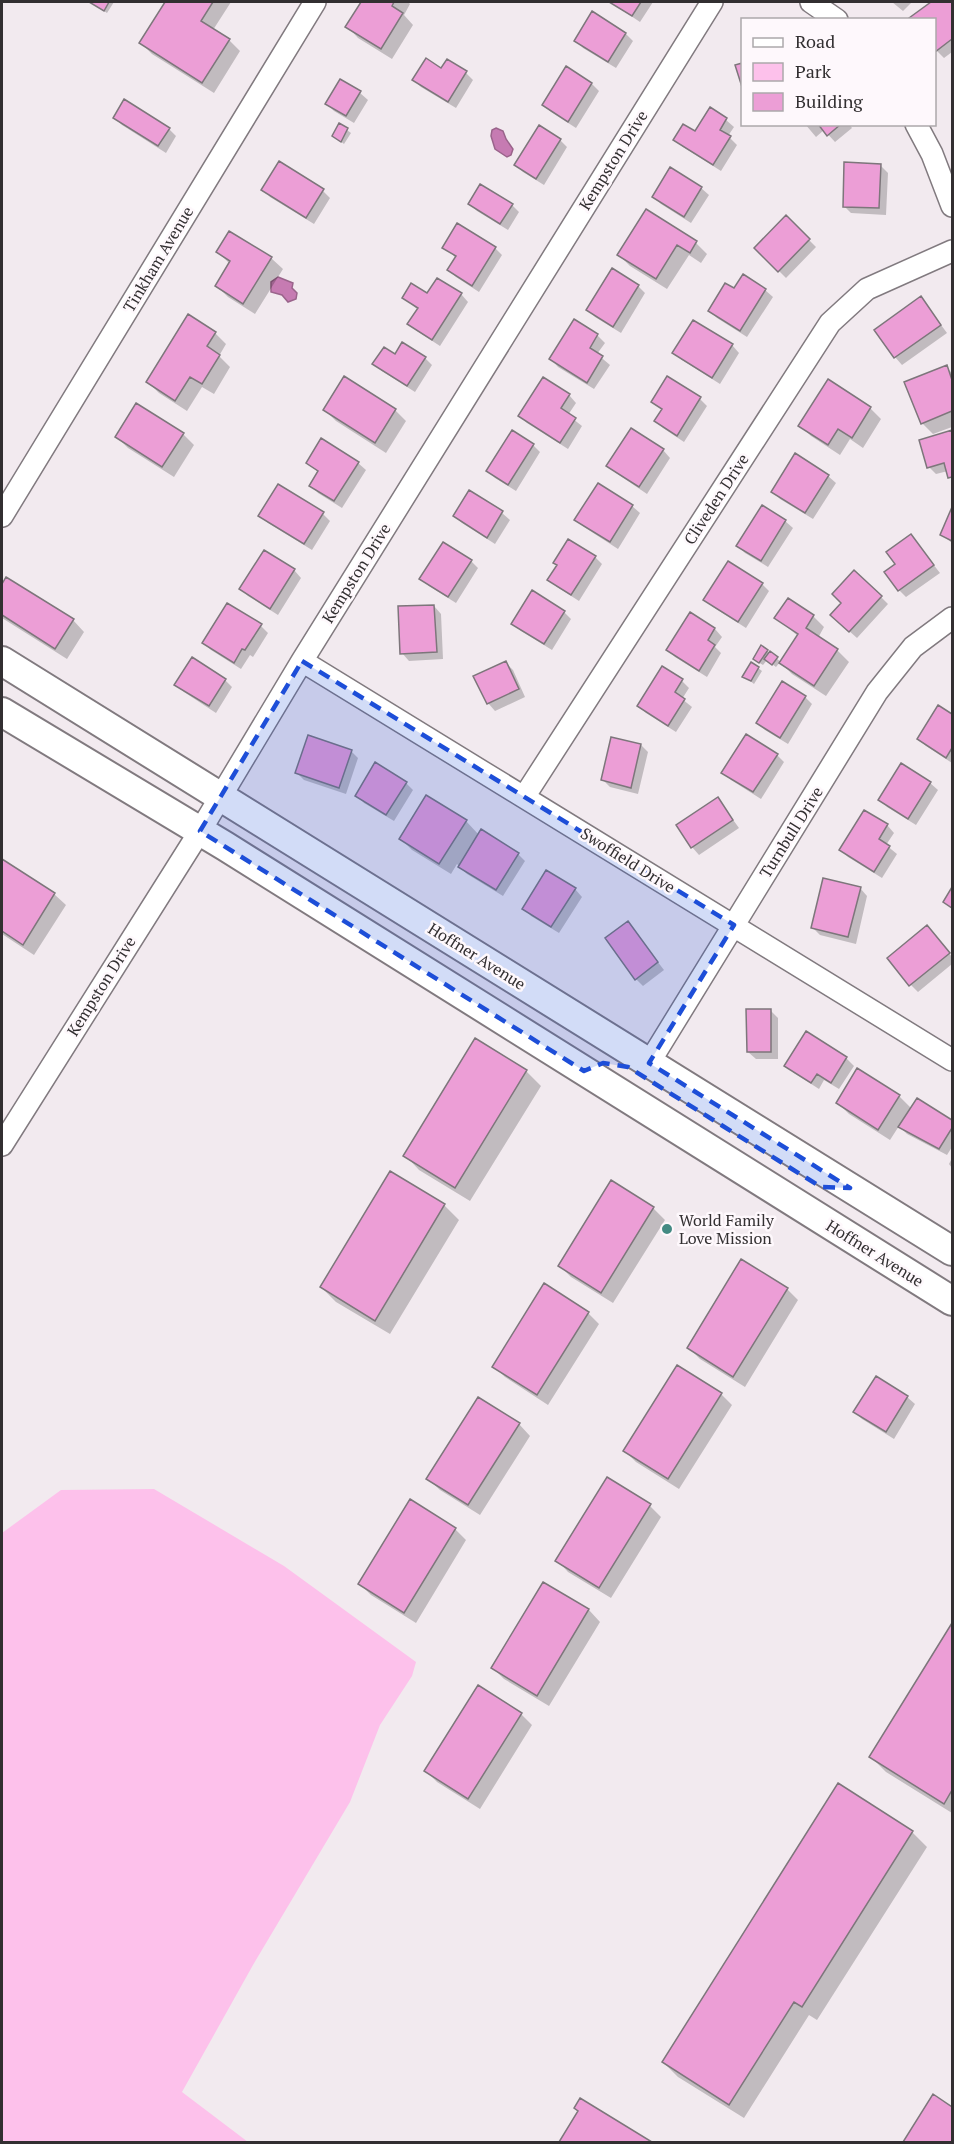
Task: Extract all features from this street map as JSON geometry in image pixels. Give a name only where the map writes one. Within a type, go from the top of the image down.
[{"type":"main road","name":"Hoffner Avenue","points":[[2,661],[952,1251]]},
{"type":"main road","name":"Hoffner Avenue","points":[[2,712],[200,831],[952,1301]]},
{"type":"main road","points":[[584,1071],[603,1063],[628,1066],[821,1187],[850,1188]]},
{"type":"street","name":"Tinkham Avenue","points":[[2,516],[315,2]]},
{"type":"street","name":"Kempston Drive","points":[[2,1145],[200,831],[302,661],[712,2]]},
{"type":"street","points":[[811,2],[834,18]]},
{"type":"street","points":[[917,126],[932,154],[952,206]]},
{"type":"street","name":"Cliveden Drive","points":[[524,797],[830,323],[867,289],[952,251]]},
{"type":"street","name":"Turnbull Drive","points":[[649,1062],[877,692],[913,647],[952,618]]},
{"type":"street","name":"Swoffield Drive","points":[[302,661],[952,1057]]},
{"type":"highlighted area","points":[[302,661],[734,925],[649,1063],[850,1188],[821,1187],[628,1067],[603,1063],[584,1071],[200,831]]},
{"type":"green space","points":[[154,1489],[284,1566],[416,1662],[412,1676],[380,1725],[350,1802],[253,1965],[182,2092],[248,2142],[2,2142],[2,1533],[61,1490]]},
{"type":"shaded area","points":[[496,128],[503,131],[513,149],[511,155],[507,157],[495,149],[491,136],[492,130]]},
{"type":"shaded area","points":[[278,277],[293,283],[292,288],[297,293],[296,299],[288,302],[282,295],[271,292],[271,282]]},
{"type":"building","points":[[89,2],[109,2],[104,11]]},
{"type":"building","points":[[165,2],[213,2],[201,21],[230,39],[202,83],[139,43]]},
{"type":"building","points":[[361,2],[394,2],[392,6],[403,13],[381,49],[345,27]]},
{"type":"building","points":[[609,2],[641,2],[632,16]]},
{"type":"building","points":[[931,2],[951,2],[952,39],[936,51],[936,18],[909,18]]},
{"type":"building","points":[[592,11],[626,33],[608,62],[574,41]]},
{"type":"building","points":[[426,58],[441,68],[447,59],[467,71],[448,102],[412,80]]},
{"type":"building","points":[[741,63],[741,84],[735,65]]},
{"type":"building","points":[[566,66],[592,83],[568,122],[542,105]]},
{"type":"building","points":[[340,79],[361,91],[346,116],[325,104]]},
{"type":"building","points":[[124,99],[170,128],[158,146],[113,118]]},
{"type":"building","points":[[710,107],[727,118],[720,130],[731,136],[713,165],[673,140],[683,124],[695,131]]},
{"type":"building","points":[[339,123],[348,128],[341,142],[332,136]]},
{"type":"building","points":[[539,125],[561,139],[536,179],[514,165]]},
{"type":"building","points":[[820,126],[839,126],[827,136]]},
{"type":"building","points":[[279,161],[324,189],[306,218],[261,190]]},
{"type":"building","points":[[844,162],[881,164],[879,208],[843,207]]},
{"type":"building","points":[[670,167],[702,187],[684,217],[652,197]]},
{"type":"building","points":[[480,184],[513,204],[500,224],[468,204]]},
{"type":"building","points":[[646,209],[697,241],[690,253],[677,245],[656,279],[617,255]]},
{"type":"building","points":[[786,215],[810,239],[778,272],[754,248]]},
{"type":"building","points":[[457,223],[496,247],[472,286],[447,270],[456,256],[442,248]]},
{"type":"building","points":[[229,231],[272,257],[243,304],[215,286],[230,261],[216,252]]},
{"type":"building","points":[[612,268],[639,285],[613,327],[586,310]]},
{"type":"building","points":[[743,274],[766,289],[740,331],[708,311],[725,283],[734,288]]},
{"type":"building","points":[[437,278],[462,293],[432,340],[407,324],[418,308],[402,298],[411,283],[427,293]]},
{"type":"building","points":[[921,296],[941,325],[894,358],[874,330]]},
{"type":"building","points":[[188,314],[216,332],[207,346],[220,355],[202,384],[190,377],[175,401],[146,382]]},
{"type":"building","points":[[574,319],[598,334],[590,348],[603,356],[587,383],[549,359]]},
{"type":"building","points":[[693,320],[733,344],[712,378],[672,353]]},
{"type":"building","points":[[402,342],[426,357],[407,386],[372,364],[384,347],[395,354]]},
{"type":"building","points":[[947,365],[952,380],[952,411],[921,424],[904,382]]},
{"type":"building","points":[[344,376],[396,409],[375,443],[323,410]]},
{"type":"building","points":[[667,376],[701,397],[677,436],[654,421],[662,409],[651,402]]},
{"type":"building","points":[[543,377],[570,394],[561,408],[576,418],[560,443],[518,416]]},
{"type":"building","points":[[828,379],[871,407],[852,438],[838,429],[828,445],[798,426]]},
{"type":"building","points":[[136,403],[184,433],[162,467],[115,437]]},
{"type":"building","points":[[631,428],[664,449],[639,487],[606,466]]},
{"type":"building","points":[[512,430],[534,444],[508,485],[486,471]]},
{"type":"building","points":[[952,430],[952,477],[948,478],[944,463],[927,468],[919,440]]},
{"type":"building","points":[[321,438],[359,462],[334,501],[309,486],[318,471],[306,463]]},
{"type":"building","points":[[795,453],[829,475],[805,513],[771,492]]},
{"type":"building","points":[[598,483],[633,505],[610,542],[574,520]]},
{"type":"building","points":[[278,484],[324,512],[304,544],[258,516]]},
{"type":"building","points":[[469,490],[503,511],[487,538],[453,516]]},
{"type":"building","points":[[762,505],[786,520],[761,561],[736,546]]},
{"type":"building","points":[[952,507],[952,541],[940,535]]},
{"type":"building","points":[[911,534],[934,565],[898,591],[884,572],[895,564],[886,552]]},
{"type":"building","points":[[568,539],[596,556],[571,595],[547,580],[557,565],[553,563]]},
{"type":"building","points":[[443,542],[472,560],[448,597],[419,579]]},
{"type":"building","points":[[264,550],[295,569],[270,609],[239,589]]},
{"type":"building","points":[[728,561],[763,583],[738,622],[703,600]]},
{"type":"building","points":[[854,570],[882,596],[849,632],[830,615],[841,603],[832,594]]},
{"type":"building","points":[[6,577],[74,619],[55,649],[2,615],[2,584]]},
{"type":"building","points":[[532,590],[565,611],[544,644],[511,624]]},
{"type":"building","points":[[788,598],[814,615],[806,628],[838,649],[814,686],[779,663],[798,634],[774,618]]},
{"type":"building","points":[[227,603],[262,624],[234,663],[202,643]]},
{"type":"building","points":[[434,605],[437,652],[400,654],[398,606]]},
{"type":"building","points":[[690,612],[715,628],[708,640],[715,645],[699,671],[666,650]]},
{"type":"building","points":[[761,645],[768,650],[759,663],[753,659]]},
{"type":"building","points":[[770,651],[778,657],[772,665],[764,659]]},
{"type":"building","points":[[192,657],[226,679],[209,706],[174,685]]},
{"type":"building","points":[[506,661],[519,689],[487,704],[473,676]]},
{"type":"building","points":[[751,662],[759,667],[751,681],[742,677]]},
{"type":"building","points":[[662,666],[683,679],[675,692],[685,699],[668,726],[637,706]]},
{"type":"building","points":[[782,681],[806,696],[780,738],[756,723]]},
{"type":"building","points":[[938,705],[952,714],[952,748],[946,758],[917,739]]},
{"type":"building","points":[[746,734],[778,754],[753,792],[721,773]]},
{"type":"building","points":[[308,735],[352,750],[339,788],[295,773]]},
{"type":"building","points":[[611,737],[641,744],[631,788],[601,780]]},
{"type":"building","points":[[375,762],[407,782],[386,815],[355,796]]},
{"type":"building","points":[[901,763],[931,782],[908,819],[878,800]]},
{"type":"building","points":[[426,795],[467,820],[439,864],[399,839]]},
{"type":"building","points":[[718,797],[733,820],[691,848],[676,825]]},
{"type":"building","points":[[864,810],[888,824],[879,839],[890,846],[874,872],[839,850]]},
{"type":"building","points":[[481,829],[519,853],[496,890],[458,867]]},
{"type":"building","points":[[2,859],[55,893],[23,945],[2,931]]},
{"type":"building","points":[[546,870],[576,888],[551,927],[522,909]]},
{"type":"building","points":[[823,878],[861,887],[848,937],[811,928]]},
{"type":"building","points":[[952,887],[952,908],[943,902]]},
{"type":"building","points":[[628,921],[658,962],[635,980],[605,938]]},
{"type":"building","points":[[927,925],[950,953],[909,986],[887,958]]},
{"type":"building","points":[[746,1009],[771,1009],[771,1052],[747,1052]]},
{"type":"building","points":[[806,1031],[847,1057],[831,1083],[817,1074],[811,1083],[784,1066]]},
{"type":"building","points":[[475,1038],[527,1070],[455,1188],[403,1156]]},
{"type":"building","points":[[857,1068],[900,1095],[878,1130],[836,1103]]},
{"type":"building","points":[[917,1098],[952,1120],[952,1128],[939,1149],[898,1127]]},
{"type":"building","points":[[390,1171],[445,1204],[375,1321],[320,1287]]},
{"type":"building","points":[[611,1180],[654,1207],[601,1293],[558,1266]]},
{"type":"building","points":[[741,1259],[788,1288],[733,1377],[687,1348]]},
{"type":"building","points":[[544,1283],[589,1312],[537,1395],[492,1367]]},
{"type":"building","points":[[677,1365],[722,1393],[668,1479],[623,1451]]},
{"type":"building","points":[[876,1376],[908,1396],[886,1432],[853,1412]]},
{"type":"building","points":[[478,1397],[520,1423],[468,1505],[426,1479]]},
{"type":"building","points":[[607,1477],[651,1504],[599,1588],[555,1561]]},
{"type":"building","points":[[410,1499],[456,1528],[404,1613],[358,1584]]},
{"type":"building","points":[[543,1582],[589,1609],[537,1696],[491,1668]]},
{"type":"building","points":[[952,1623],[952,1790],[944,1804],[869,1757]]},
{"type":"building","points":[[478,1685],[522,1713],[468,1799],[424,1771]]},
{"type":"building","points":[[838,1783],[913,1831],[802,2007],[794,2002],[729,2105],[662,2062]]},
{"type":"building","points":[[933,2094],[952,2107],[952,2142],[903,2142]]},
{"type":"building","points":[[580,2098],[652,2142],[559,2142],[578,2111],[574,2108]]},
{"type":"place","name":"World Family Love Mission","points":[[667,1229]]}]
